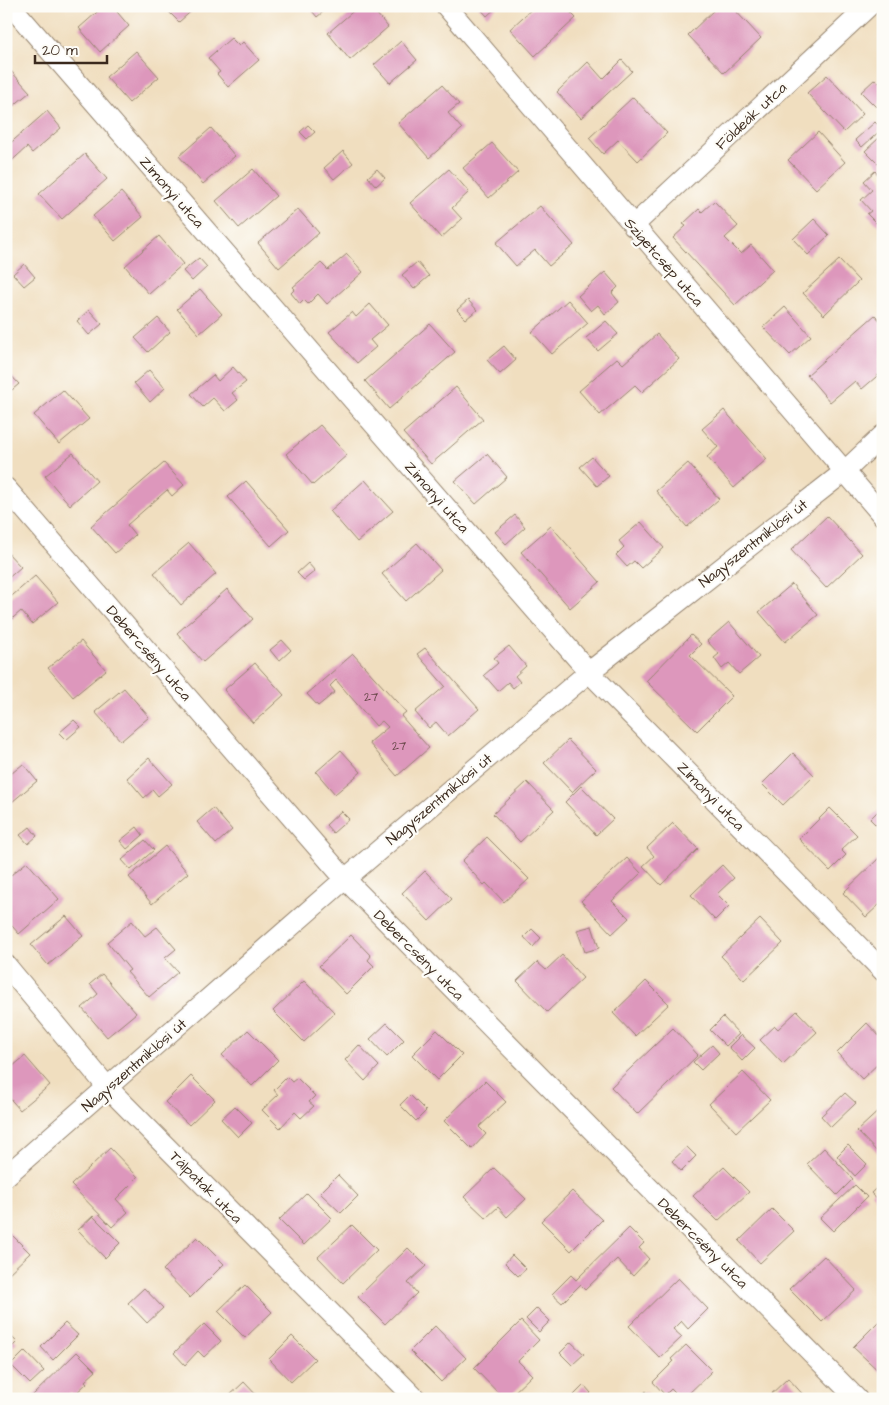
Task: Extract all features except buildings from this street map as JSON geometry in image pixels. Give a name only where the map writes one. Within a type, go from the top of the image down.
[{"type":"street","name":"Zimonyi utca","points":[[11,6],[589,672],[883,971]]},
{"type":"street","name":"Szigetcsép utca","points":[[446,6],[883,516]]},
{"type":"street","name":"Földeák utca","points":[[633,226],[869,6]]},
{"type":"street","name":"Nagyszentmiklósi út","points":[[6,1176],[344,879],[589,672],[844,472],[883,435]]},
{"type":"street","name":"Debercsény utca","points":[[6,488],[344,879],[857,1399]]},
{"type":"street","name":"Tálpatak utca","points":[[6,965],[108,1088],[416,1399]]}]
